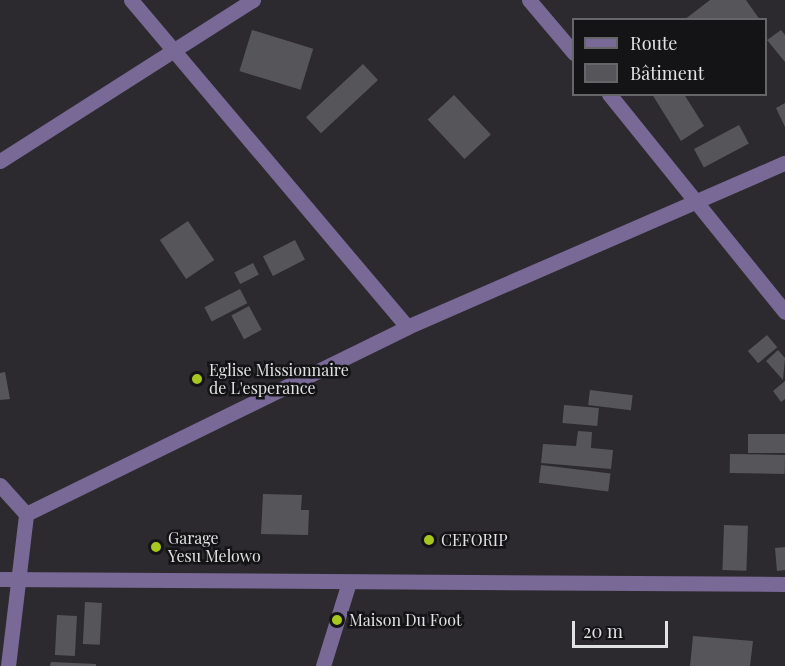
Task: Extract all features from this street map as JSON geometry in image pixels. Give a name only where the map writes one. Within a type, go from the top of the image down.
[{"type":"street","points":[[131,0],[173,53],[407,327]]},
{"type":"street","points":[[0,161],[253,0]]},
{"type":"street","points":[[529,0],[572,52]]},
{"type":"street","points":[[611,96],[699,202],[785,312]]},
{"type":"street","points":[[26,514],[407,327],[785,163]]},
{"type":"street","points":[[0,485],[26,514],[8,666]]},
{"type":"street","points":[[0,579],[17,581],[785,584]]},
{"type":"street","points":[[323,666],[349,582]]},
{"type":"building","points":[[710,0],[746,0],[759,18],[687,18]]},
{"type":"building","points":[[252,30],[313,49],[301,90],[239,71]]},
{"type":"building","points":[[781,30],[785,35],[785,62],[767,40]]},
{"type":"building","points":[[363,64],[378,80],[321,133],[306,117]]},
{"type":"building","points":[[454,95],[491,134],[464,159],[428,120]]},
{"type":"building","points":[[653,96],[685,96],[704,126],[681,141]]},
{"type":"building","points":[[785,103],[785,127],[776,108]]},
{"type":"building","points":[[739,125],[749,144],[704,167],[694,149]]},
{"type":"building","points":[[188,221],[214,260],[186,279],[160,240]]},
{"type":"building","points":[[295,240],[305,260],[273,276],[263,256]]},
{"type":"building","points":[[253,263],[259,275],[240,284],[234,273]]},
{"type":"building","points":[[240,289],[247,303],[212,321],[204,307]]},
{"type":"building","points":[[249,306],[262,330],[244,339],[231,315]]},
{"type":"building","points":[[767,335],[777,347],[758,363],[748,351]]},
{"type":"building","points":[[778,350],[785,358],[783,380],[766,361]]},
{"type":"building","points":[[5,372],[10,399],[0,400],[0,373]]},
{"type":"building","points":[[785,381],[785,399],[781,402],[773,391]]},
{"type":"building","points":[[590,390],[633,395],[631,410],[588,405]]},
{"type":"building","points":[[564,405],[599,408],[597,426],[562,423]]},
{"type":"building","points":[[578,431],[592,432],[591,448],[613,450],[611,469],[541,463],[543,444],[576,446]]},
{"type":"building","points":[[748,434],[785,434],[785,453],[748,453]]},
{"type":"building","points":[[730,454],[785,455],[785,474],[730,473]]},
{"type":"building","points":[[541,465],[610,474],[608,491],[539,483]]},
{"type":"building","points":[[263,494],[302,495],[301,510],[309,510],[308,535],[261,534]]},
{"type":"building","points":[[724,525],[748,526],[746,571],[722,570]]},
{"type":"building","points":[[785,547],[785,570],[777,571],[775,548]]},
{"type":"building","points":[[85,602],[102,603],[100,645],[83,644]]},
{"type":"building","points":[[57,615],[77,616],[75,656],[55,655]]},
{"type":"building","points":[[693,636],[753,641],[750,666],[690,666]]},
{"type":"building","points":[[51,662],[96,664],[96,666],[50,666]]},
{"type":"place","name":"Eglise Missionnaire de L'esperance","points":[[197,379]]},
{"type":"place","name":"CEFORIP","points":[[429,540]]},
{"type":"place","name":"Garage Yesu Melowo","points":[[156,547]]},
{"type":"place","name":"Maison Du Foot","points":[[337,620]]}]
